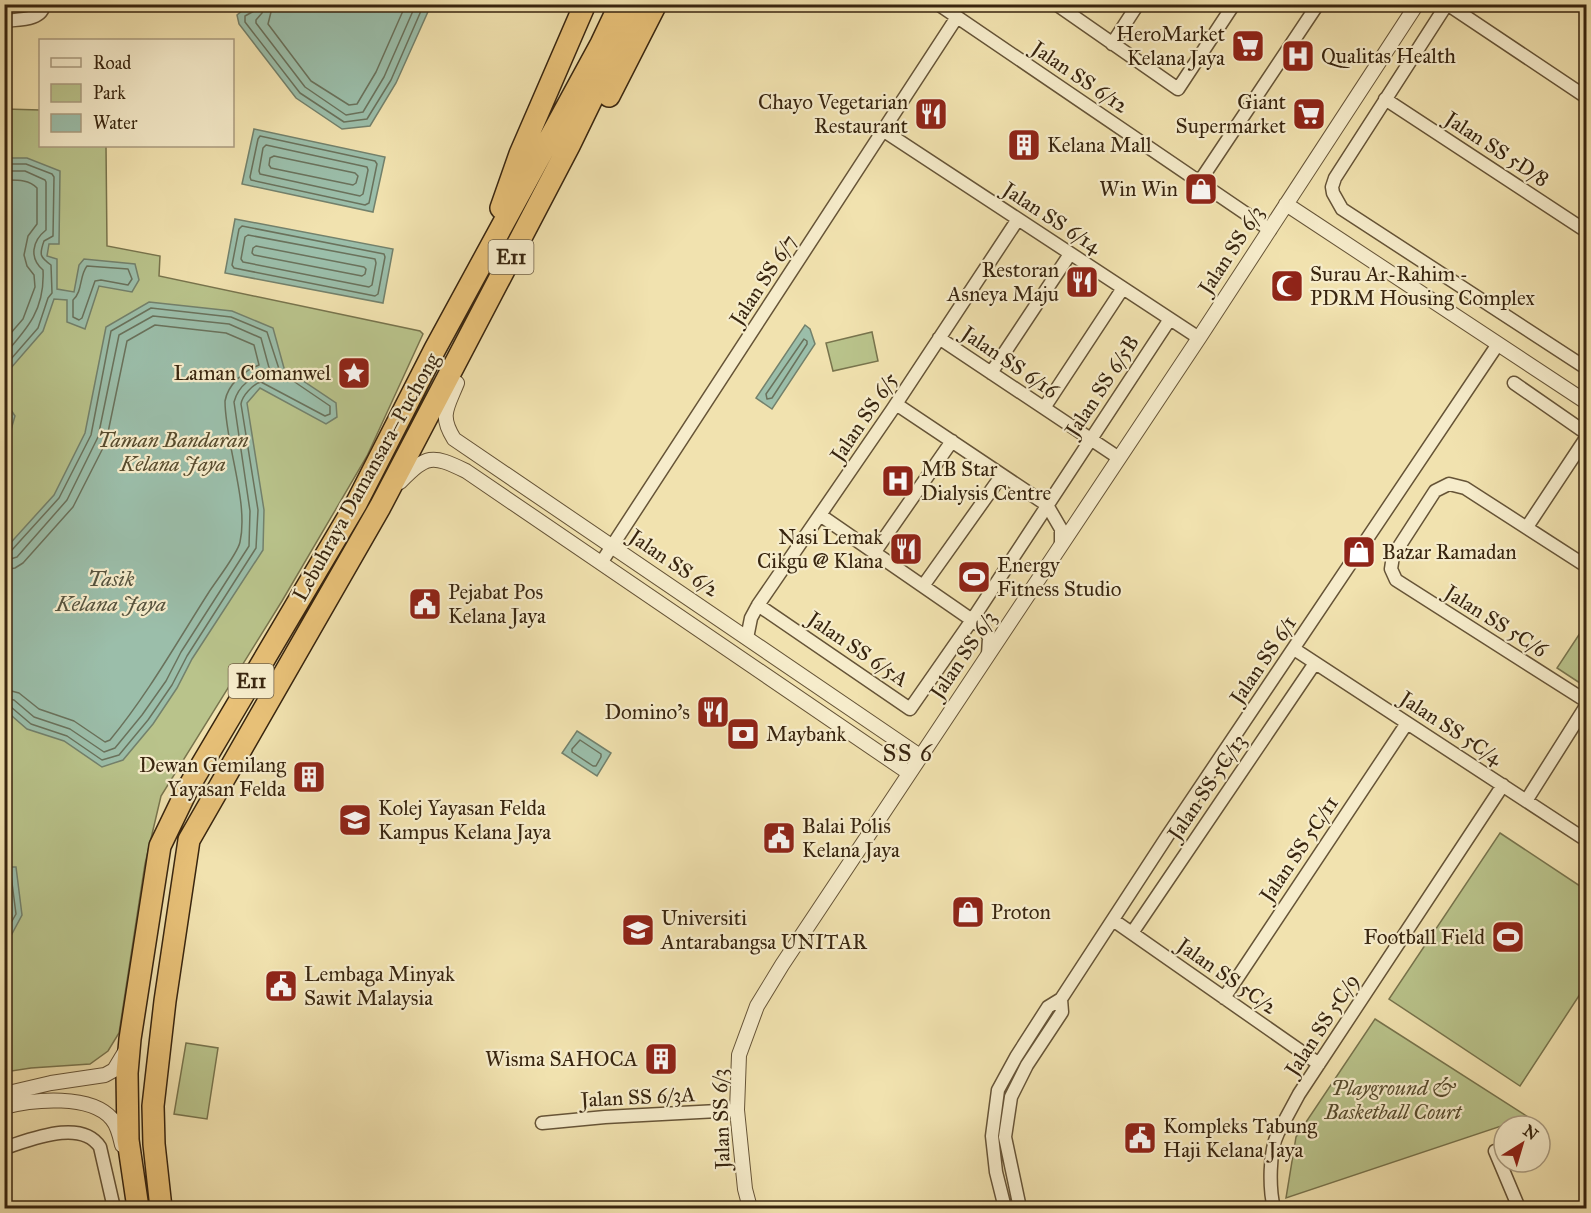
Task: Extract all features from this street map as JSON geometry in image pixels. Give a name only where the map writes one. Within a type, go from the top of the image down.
[{"type":"highway","points":[[474,278],[488,247],[524,143],[585,4]]},
{"type":"highway","points":[[515,203],[606,4]]},
{"type":"highway","name":"Lebuhraya Damansara–Puchong","points":[[137,1205],[126,1107],[130,1040],[160,846],[171,819],[356,504],[474,278],[601,44],[620,4]]},
{"type":"highway","name":"Lebuhraya Damansara–Puchong","points":[[161,1209],[154,1144],[153,1106],[187,846],[380,507],[569,146],[638,4]]},
{"type":"highway","points":[[380,507],[390,500],[457,383],[656,4]]},
{"type":"street","points":[[4,21],[36,16],[43,10],[44,4]]},
{"type":"street","points":[[572,4],[573,32]]},
{"type":"street","name":"Jalan SS 6/12","points":[[938,4],[1270,230]]},
{"type":"street","points":[[1056,4],[1178,89],[1234,4]]},
{"type":"street","points":[[1112,44],[1138,4]]},
{"type":"street","points":[[1200,181],[1318,4]]},
{"type":"street","points":[[1587,97],[1447,4],[1335,178],[1332,187],[1342,209],[1587,368]]},
{"type":"street","name":"Jalan SS 6/3","points":[[750,1209],[745,1190],[737,1110],[739,1055],[757,1006],[909,772],[1270,230],[1415,5]]},
{"type":"street","name":"Jalan SS 6/7","points":[[601,563],[957,18]]},
{"type":"street","name":"Jalan SS 5D/8","points":[[1385,99],[1587,231]]},
{"type":"street","name":"Jalan SS 6/14","points":[[884,131],[1198,338]]},
{"type":"street","points":[[1286,204],[1587,402]]},
{"type":"street","name":"Jalan SS 6/5","points":[[747,638],[751,618],[758,605],[896,404],[1018,219]]},
{"type":"street","points":[[992,373],[1071,254]]},
{"type":"street","points":[[1044,408],[1123,288]]},
{"type":"street","name":"Jalan SS 6/5B","points":[[1047,505],[1170,319]]},
{"type":"street","name":"Jalan SS 6/16","points":[[939,338],[1119,458]]},
{"type":"street","name":"Jalan SS 6/1","points":[[1005,1209],[996,1172],[992,1136],[998,1090],[1016,1057],[1048,1007],[1061,999],[1498,344]]},
{"type":"street","name":"Jalan SS 6/2","points":[[457,383],[444,416],[447,428],[454,439],[920,756]]},
{"type":"street","points":[[1514,384],[1587,433]]},
{"type":"street","points":[[896,404],[1047,505],[1061,529],[1061,545]]},
{"type":"street","points":[[1587,438],[1527,527],[1587,566]]},
{"type":"street","points":[[874,553],[952,441]]},
{"type":"street","name":"Jalan SS 6/2","points":[[400,482],[419,463],[428,459],[448,462],[466,471],[909,772]]},
{"type":"street","points":[[923,586],[1002,475]]},
{"type":"street","name":"Jalan SS 5C/6","points":[[1527,527],[1465,488],[1449,484],[1435,491],[1413,522],[1393,556],[1391,569],[1396,580],[1587,701]]},
{"type":"street","name":"Jalan SS 6/5A","points":[[758,605],[910,709],[972,620],[1047,505]]},
{"type":"street","points":[[820,515],[985,629],[989,638],[988,655]]},
{"type":"street","name":"Jalan SS 5C/4","points":[[1294,650],[1587,840]]},
{"type":"street","name":"Jalan SS 5C/13","points":[[1132,933],[1315,663]]},
{"type":"street","points":[[1526,801],[1587,706]]},
{"type":"street","name":"Jalan SS 5C/11","points":[[1224,998],[1407,723]]},
{"type":"street","name":"Jalan SS 5C/9","points":[[1274,1209],[1270,1195],[1275,1139],[1299,1094],[1503,785]]},
{"type":"street","name":"Jalan SS 5C/2","points":[[1113,920],[1319,1064]]},
{"type":"street","name":"Jalan SS 6/1","points":[[1020,1209],[1005,1137],[1011,1097],[1027,1065],[1062,1012],[1061,999]]},
{"type":"street","points":[[4,1094],[51,1083],[105,1075],[114,1070],[130,1040]]},
{"type":"street","points":[[4,1107],[51,1101],[75,1101],[93,1105],[108,1115],[119,1131],[137,1205]]},
{"type":"street","name":"Jalan SS 6/3A","points":[[542,1123],[604,1117],[737,1110]]},
{"type":"street","points":[[4,1148],[60,1132],[87,1135],[96,1140],[100,1147],[114,1209]]},
{"type":"street","points":[[1505,1174],[1519,1209]]},
{"type":"green space","name":"Taman Bandaran Kelana Jaya","points":[[5,109],[39,110],[39,147],[106,147],[107,246],[160,256],[159,276],[420,331],[423,334],[367,456],[282,601],[161,796],[145,864],[119,1033],[108,1051],[90,1064],[5,1072]]},
{"type":"green space","points":[[872,332],[878,361],[833,371],[826,343]]},
{"type":"green space","points":[[1586,624],[1586,687],[1557,668]]},
{"type":"green space","name":"Football Field","points":[[1500,833],[1586,890],[1586,985],[1520,1086],[1389,999]]},
{"type":"green space","name":"Playground & Basketball Court","points":[[1375,1019],[1523,1114],[1492,1114],[1492,1129],[1286,1198],[1296,1137]]},
{"type":"green space","points":[[186,1043],[218,1048],[207,1119],[174,1114]]},
{"type":"water","points":[[258,5],[431,5],[396,83],[370,126],[342,129],[296,98],[239,24],[237,15],[243,10]]},
{"type":"water","points":[[254,129],[385,157],[373,212],[242,184]]},
{"type":"water","points":[[5,158],[27,158],[60,171],[59,244],[49,244],[47,256],[57,259],[57,289],[74,292],[79,265],[84,259],[135,264],[139,280],[132,292],[99,286],[85,329],[67,322],[67,300],[54,299],[43,331],[10,369],[5,390]]},
{"type":"water","points":[[235,219],[393,249],[383,303],[225,273]]},
{"type":"water","name":"Tasik Kelana Jaya","points":[[149,302],[232,311],[273,328],[284,368],[336,403],[337,417],[326,424],[260,388],[247,403],[264,510],[263,550],[153,724],[123,760],[102,767],[64,741],[27,729],[5,710],[5,549],[54,495],[85,433],[106,327]]},
{"type":"water","points":[[805,325],[810,329],[815,344],[772,409],[756,398]]},
{"type":"water","points":[[5,401],[15,416],[5,451]]},
{"type":"water","points":[[577,731],[611,753],[597,776],[562,753]]},
{"type":"water","points":[[5,862],[8,867],[16,867],[22,915],[5,947]]},
{"type":"place","name":"HeroMarket Kelana Jaya","points":[[1248,46]]},
{"type":"place","name":"Qualitas Health","points":[[1298,56]]},
{"type":"place","name":"Chayo Vegetarian Restaurant","points":[[931,114]]},
{"type":"place","name":"Giant Supermarket","points":[[1309,114]]},
{"type":"place","name":"Kelana Mall","points":[[1024,145]]},
{"type":"place","name":"Win Win","points":[[1201,189]]},
{"type":"place","name":"Restoran Asneya Maju","points":[[1082,282]]},
{"type":"place","name":"Surau Ar-Rahim - PDRM Housing Complex","points":[[1287,286]]},
{"type":"place","name":"Laman Comanwel","points":[[354,373]]},
{"type":"place","name":"MB Star Dialysis Centre","points":[[898,481]]},
{"type":"place","name":"Nasi Lemak Cikgu @ Klana","points":[[906,549]]},
{"type":"place","name":"Bazar Ramadan","points":[[1359,552]]},
{"type":"place","name":"Energy Fitness Studio","points":[[974,577]]},
{"type":"place","name":"Pejabat Pos Kelana Jaya","points":[[425,604]]},
{"type":"place","name":"Domino's","points":[[713,712]]},
{"type":"place","name":"Maybank","points":[[743,734]]},
{"type":"place","name":"Dewan Gemilang Yayasan Felda","points":[[309,777]]},
{"type":"place","name":"Kolej Yayasan Felda Kampus Kelana Jaya","points":[[355,820]]},
{"type":"place","name":"Balai Polis Kelana Jaya","points":[[779,838]]},
{"type":"place","name":"Proton","points":[[968,912]]},
{"type":"place","name":"Universiti Antarabangsa UNITAR","points":[[638,930]]},
{"type":"place","name":"Football Field","points":[[1508,937]]},
{"type":"place","name":"Lembaga Minyak Sawit Malaysia","points":[[281,986]]},
{"type":"place","name":"Wisma SAHOCA","points":[[661,1059]]},
{"type":"place","name":"Kompleks Tabung Haji Kelana Jaya","points":[[1140,1138]]},
{"type":"district","name":"SS 6","points":[[908,753]]}]
